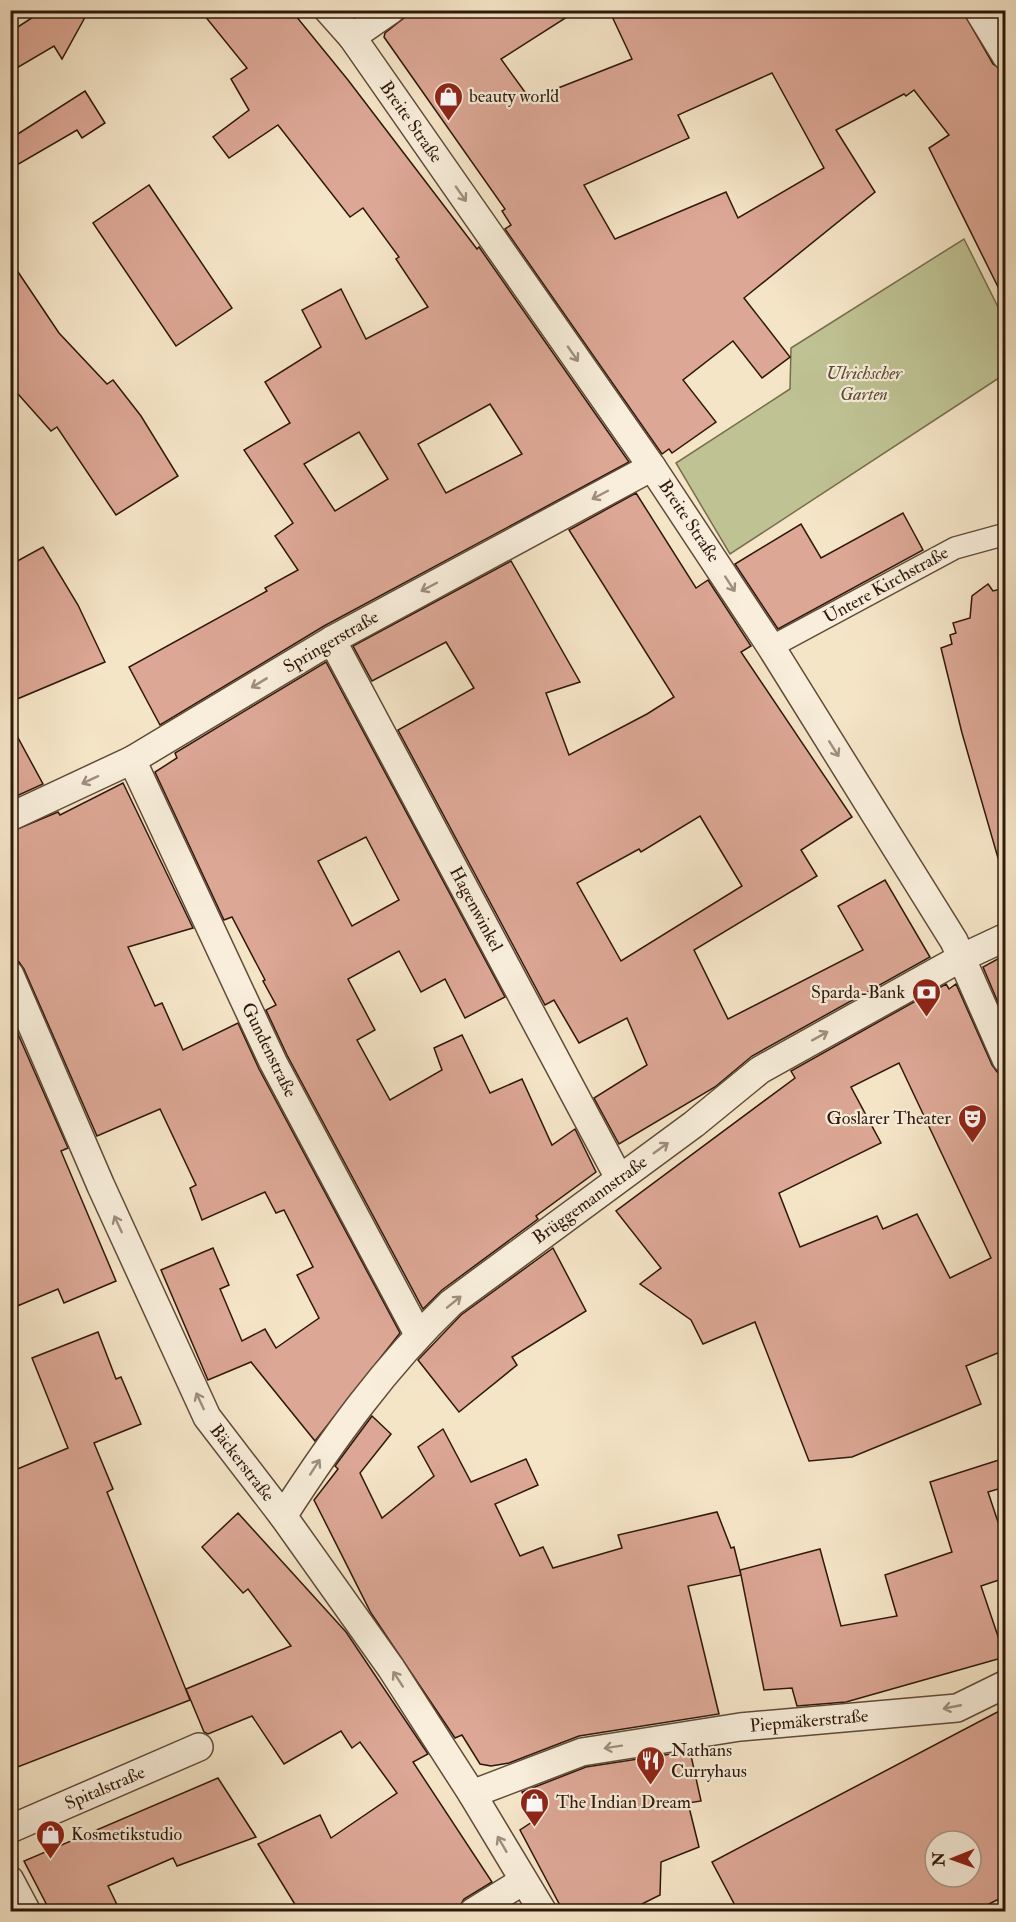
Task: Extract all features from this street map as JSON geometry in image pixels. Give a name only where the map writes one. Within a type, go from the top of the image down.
[{"type":"street","name":"Breite Straße","points":[[328,10],[352,38],[652,467],[771,647],[954,941],[1005,1059]]},
{"type":"street","points":[[352,38],[391,10]]},
{"type":"street","points":[[978,10],[1005,56]]},
{"type":"street","name":"Springerstraße","points":[[10,817],[132,760],[332,639],[652,467]]},
{"type":"street","name":"Untere Kirchstraße","points":[[771,647],[955,548],[1005,534]]},
{"type":"street","name":"Hagenwinkel","points":[[332,639],[619,1178]]},
{"type":"street","name":"Gundenstraße","points":[[132,760],[273,1062],[418,1334]]},
{"type":"street","name":"Brüggemannstraße","points":[[283,1516],[323,1454],[418,1334],[451,1303],[694,1124],[759,1070],[961,958],[1005,937]]},
{"type":"street","name":"Bäckerstraße","points":[[10,975],[100,1186],[207,1417],[283,1516],[391,1668],[472,1794],[543,1911]]},
{"type":"street","name":"Piepmäkerstraße","points":[[472,1794],[582,1752],[740,1727],[957,1707],[1005,1684]]},
{"type":"street","name":"Spitalstraße","points":[[10,1828],[199,1747]]},
{"type":"street","points":[[10,1880],[27,1911]]},
{"type":"street","points":[[473,1911],[524,1881]]},
{"type":"green space","name":"Ulrichscher Garten","points":[[964,239],[1005,321],[1005,374],[730,554],[676,463],[790,389],[791,348]]},
{"type":"building","points":[[44,10],[89,10],[62,59],[54,46],[10,72],[10,32]]},
{"type":"building","points":[[200,10],[291,10],[348,80],[477,249],[479,247],[629,462],[324,626],[160,725],[129,667],[267,591],[265,588],[298,570],[275,536],[293,523],[244,450],[290,423],[265,382],[321,347],[302,310],[341,289],[366,339],[428,307],[396,259],[399,257],[363,208],[350,217],[278,125],[229,158],[213,137],[249,110],[231,79],[247,68]],"holes":[[[490,404],[522,454],[446,493],[418,444]],[[359,432],[388,479],[335,511],[304,464]]]},
{"type":"building","points":[[406,10],[578,10],[501,59],[530,99],[632,59],[609,10],[962,10],[993,64],[1005,72],[1005,301],[929,148],[949,135],[914,90],[906,96],[904,94],[836,130],[875,192],[744,298],[790,357],[762,378],[733,341],[683,380],[716,422],[672,453],[669,449],[662,454],[505,229],[511,225],[502,211],[505,209],[384,37],[385,33],[405,17]],"holes":[[[772,73],[824,168],[738,218],[726,192],[615,239],[584,185],[689,138],[678,115]]]},
{"type":"building","points":[[85,91],[105,123],[82,138],[77,130],[10,169],[10,139]]},
{"type":"building","points":[[149,185],[232,308],[176,346],[93,223]]},
{"type":"building","points":[[10,260],[59,333],[107,384],[113,380],[141,416],[178,476],[116,515],[57,427],[51,431],[10,385]]},
{"type":"building","points":[[636,493],[696,588],[708,580],[751,646],[741,652],[852,817],[801,850],[817,876],[694,950],[728,1019],[863,950],[838,906],[885,880],[930,957],[752,1056],[715,1087],[619,1144],[594,1098],[647,1065],[627,1018],[579,1043],[554,1000],[545,1005],[398,730],[474,688],[446,642],[372,681],[353,646],[511,561],[580,682],[546,693],[569,755],[647,714],[674,697],[569,530]],"holes":[[[700,816],[742,886],[621,961],[577,883],[639,849],[641,852]]]},
{"type":"building","points":[[903,513],[923,550],[778,629],[735,564],[801,524],[821,558]]},
{"type":"building","points":[[43,547],[78,605],[105,662],[10,702],[10,565]]},
{"type":"building","points":[[988,584],[993,591],[1005,588],[1005,857],[998,858],[962,733],[941,648],[952,644],[950,635],[956,633],[953,623],[970,618],[972,596]]},
{"type":"building","points":[[326,662],[505,997],[465,1018],[445,979],[421,992],[399,951],[348,979],[375,1030],[357,1040],[390,1100],[442,1070],[434,1048],[462,1035],[490,1093],[522,1079],[552,1145],[575,1129],[596,1172],[536,1216],[538,1219],[442,1290],[423,1309],[287,1055],[266,1010],[276,1005],[263,981],[265,980],[232,917],[224,920],[155,772],[177,758],[175,753]],"holes":[[[366,837],[399,900],[352,926],[318,861]]]},
{"type":"building","points":[[10,723],[43,784],[10,799]]},
{"type":"building","points":[[123,783],[193,928],[128,947],[155,1006],[162,1003],[183,1050],[238,1023],[259,1069],[400,1333],[315,1441],[251,1362],[208,1380],[161,1270],[213,1248],[229,1285],[220,1289],[242,1341],[265,1329],[276,1348],[319,1318],[297,1275],[313,1267],[284,1210],[276,1213],[265,1192],[202,1220],[190,1188],[196,1185],[160,1109],[97,1136],[24,969],[19,962],[10,959],[10,832],[58,812],[60,815]]},
{"type":"building","points":[[1005,955],[1005,1019],[983,967]]},
{"type":"building","points":[[946,984],[949,989],[956,984],[992,1065],[997,1072],[1005,1075],[1005,1350],[966,1366],[981,1404],[852,1457],[809,1461],[755,1322],[703,1344],[691,1320],[640,1284],[661,1268],[616,1211],[795,1078],[791,1071]],"holes":[[[899,1063],[991,1258],[950,1278],[917,1214],[883,1229],[877,1216],[800,1247],[779,1193],[881,1143],[851,1087]]]},
{"type":"building","points":[[10,1016],[68,1148],[61,1151],[116,1281],[64,1303],[58,1289],[10,1309]]},
{"type":"building","points":[[553,1248],[586,1311],[512,1357],[517,1365],[459,1412],[418,1360],[461,1315]]},
{"type":"building","points":[[98,1332],[116,1379],[121,1377],[141,1424],[94,1443],[113,1489],[107,1492],[190,1700],[10,1770],[10,1472],[68,1448],[32,1358]]},
{"type":"building","points":[[372,1416],[391,1434],[360,1473],[382,1518],[434,1476],[418,1447],[443,1429],[471,1482],[526,1459],[538,1485],[495,1504],[520,1556],[543,1547],[553,1568],[622,1548],[618,1535],[717,1512],[731,1548],[734,1547],[741,1575],[688,1586],[719,1714],[579,1736],[509,1763],[491,1766],[480,1764],[462,1735],[455,1738],[371,1613],[314,1500],[338,1469],[335,1466]]},
{"type":"building","points":[[1005,1458],[1005,1487],[988,1492],[1005,1543],[1005,1578],[981,1586],[1005,1657],[846,1702],[797,1706],[792,1688],[764,1690],[740,1570],[820,1549],[841,1626],[897,1616],[885,1575],[952,1552],[930,1482]]},
{"type":"building","points":[[238,1513],[346,1632],[428,1754],[413,1762],[492,1882],[464,1899],[457,1911],[299,1911],[258,1844],[320,1815],[331,1838],[397,1793],[360,1742],[352,1748],[341,1731],[284,1764],[252,1716],[208,1734],[204,1732],[186,1689],[291,1646],[248,1589],[243,1593],[202,1547]]},
{"type":"building","points":[[1005,1708],[1005,1896],[975,1911],[738,1911],[712,1862]]},
{"type":"building","points":[[690,1751],[701,1801],[688,1803],[699,1847],[661,1862],[660,1895],[628,1911],[563,1911],[520,1830],[535,1820],[522,1792],[586,1767]]},
{"type":"building","points":[[218,1778],[256,1837],[177,1866],[173,1858],[108,1886],[120,1911],[50,1911],[24,1861]]},
{"type":"place","name":"beauty world","points":[[448,122]]},
{"type":"place","name":"Sparda-Bank","points":[[926,1018]]},
{"type":"place","name":"Goslarer Theater","points":[[972,1144]]},
{"type":"place","name":"Nathans Curryhaus","points":[[650,1786]]},
{"type":"place","name":"The Indian Dream","points":[[535,1828]]},
{"type":"place","name":"Kosmetikstudio","points":[[50,1860]]}]
